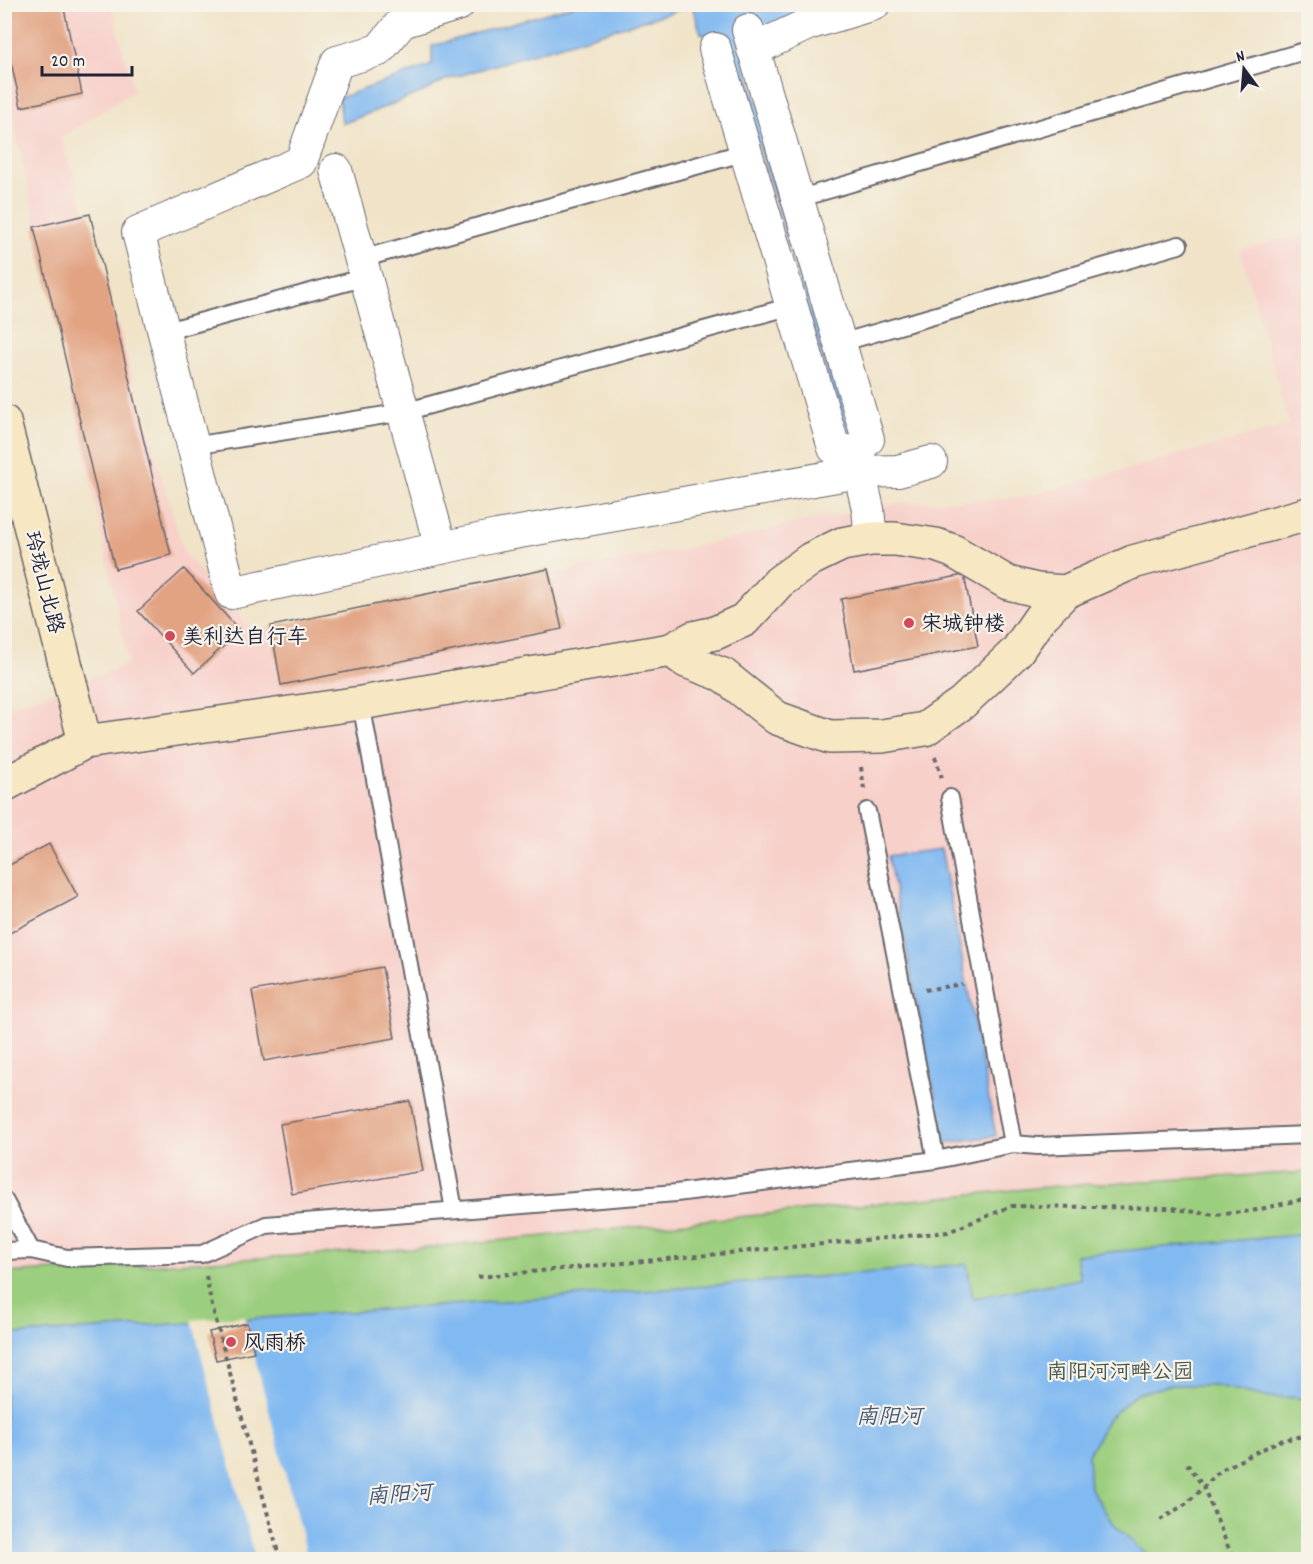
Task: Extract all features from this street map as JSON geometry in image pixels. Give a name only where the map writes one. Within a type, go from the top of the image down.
[{"type":"street","points":[[459,4],[400,13],[379,50],[337,62],[301,162],[138,232],[231,593],[857,462]]},
{"type":"street","points":[[871,539],[868,510],[857,462],[868,438],[751,40],[874,4]]},
{"type":"street","points":[[715,49],[834,448],[857,462],[898,471],[931,462]]},
{"type":"street","points":[[336,170],[441,548]]},
{"type":"street","name":"玲珑山北路","points":[[4,422],[85,742]]},
{"type":"street","points":[[671,650],[686,661],[723,675],[777,718],[831,737],[882,736],[925,729],[962,703],[1017,651],[1039,619],[1065,592],[1133,562],[1308,514]]},
{"type":"street","points":[[4,785],[85,742],[361,704],[671,650],[693,638],[715,633],[744,620],[779,582],[811,559],[842,544],[871,539],[895,539],[936,545],[953,551],[1008,583],[1037,590],[1065,592]]},
{"type":"lane","points":[[797,199],[1308,50]]},
{"type":"lane","points":[[163,332],[364,268],[746,152]]},
{"type":"lane","points":[[840,343],[1179,245]]},
{"type":"lane","points":[[193,446],[404,412],[792,306]]},
{"type":"lane","points":[[361,704],[454,1210]]},
{"type":"lane","points":[[950,798],[1014,1144]]},
{"type":"lane","points":[[867,811],[936,1160]]},
{"type":"lane","points":[[4,1251],[31,1250],[67,1258],[202,1254],[266,1225],[676,1193],[936,1160],[1014,1144],[1038,1146],[1308,1135]]},
{"type":"lane","points":[[4,1200],[31,1250]]},
{"type":"path","points":[[925,729],[950,798]]},
{"type":"path","points":[[856,736],[867,811]]},
{"type":"path","points":[[903,994],[983,980]]},
{"type":"path","points":[[478,1277],[948,1232],[1012,1206],[1171,1208],[1214,1215],[1252,1211],[1308,1198]]},
{"type":"path","points":[[211,1302],[280,1560]]},
{"type":"path","points":[[1160,1520],[1187,1503],[1221,1470],[1279,1441],[1308,1435]]},
{"type":"path","points":[[1187,1464],[1203,1486],[1229,1549],[1239,1560]]},
{"type":"shaded area","points":[[5,5],[111,5],[134,91],[61,138],[86,216],[184,553],[253,631],[732,539],[796,523],[900,503],[1021,498],[1289,425],[1240,250],[1308,232],[1308,1172],[1056,1186],[411,1249],[5,1273],[4,709],[129,664],[5,79]]},
{"type":"green space","name":"南阳河","points":[[1308,1172],[1308,1559],[5,1560],[5,1273],[411,1249],[1056,1186]]},
{"type":"water","points":[[575,5],[833,5],[740,44],[855,435],[846,441],[732,55],[701,33],[692,6],[445,80],[425,91],[342,124],[339,98],[432,65],[432,46]]},
{"type":"water","points":[[941,849],[996,1136],[944,1143],[888,856]]},
{"type":"water","name":"南阳河","points":[[1308,1234],[1308,1398],[1266,1397],[1214,1385],[1171,1385],[1136,1394],[1108,1419],[1088,1455],[1090,1487],[1112,1522],[1141,1550],[1158,1559],[5,1560],[5,1335],[606,1294],[967,1264],[973,1298],[1080,1279],[1076,1255]]},
{"type":"pier","points":[[244,1316],[308,1559],[255,1559],[192,1320]]},
{"type":"building","points":[[4,4],[63,4],[82,94],[21,107],[4,31]]},
{"type":"building","points":[[90,214],[171,555],[115,569],[34,227]]},
{"type":"building","points":[[184,569],[240,631],[194,673],[138,611]]},
{"type":"building","points":[[548,569],[562,629],[281,685],[271,626]]},
{"type":"building","name":"宋城钟楼","points":[[964,575],[978,646],[854,670],[841,599]]},
{"type":"building","points":[[49,844],[78,897],[4,936],[4,868]]},
{"type":"building","points":[[382,967],[395,1038],[264,1061],[252,991]]},
{"type":"building","points":[[410,1101],[423,1171],[292,1194],[280,1124]]},
{"type":"building","name":"风雨桥","points":[[247,1323],[254,1352],[216,1360],[209,1332]]},
{"type":"place","name":"宋城钟楼","points":[[909,623]]},
{"type":"place","name":"美利达自行车","points":[[170,636]]},
{"type":"place","name":"风雨桥","points":[[231,1342]]},
{"type":"park label","name":"南阳河河畔公园","points":[[1120,1371]]}]
